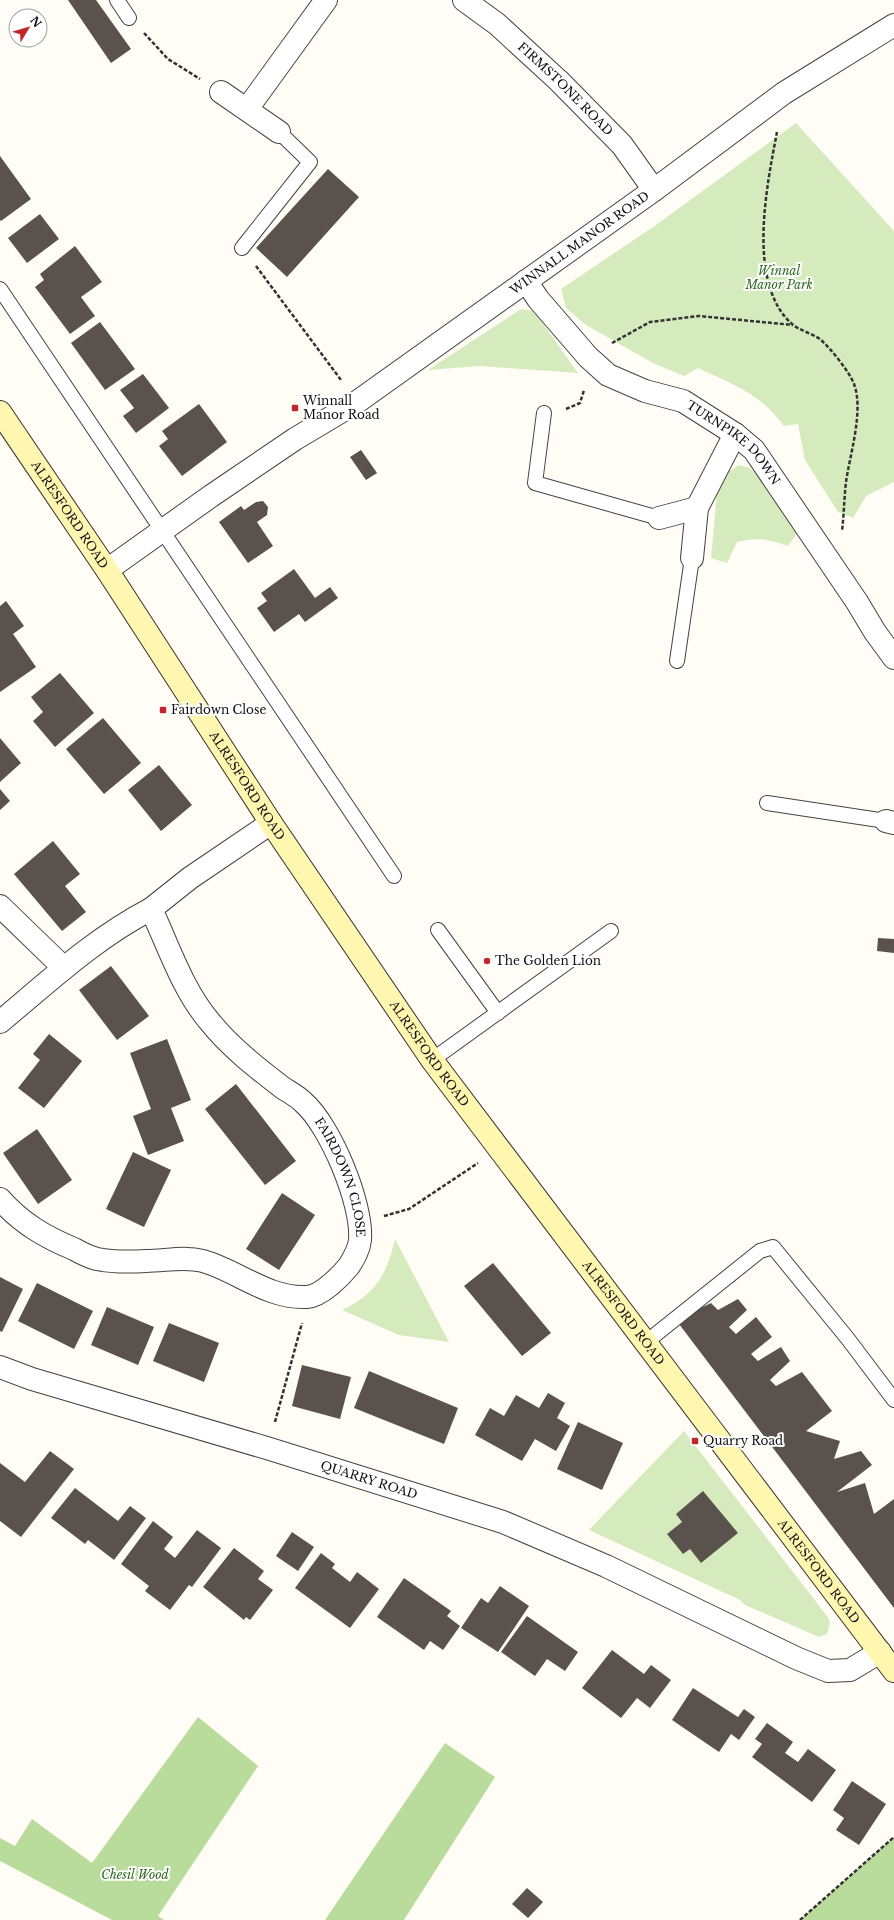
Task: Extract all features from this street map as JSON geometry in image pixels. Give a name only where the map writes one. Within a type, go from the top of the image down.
[{"type":"main road","name":"ALRESFORD ROAD","points":[[0,412],[107,570],[271,823],[432,1060],[894,1671]]},
{"type":"street","points":[[247,109],[326,0]]},
{"type":"street","name":"FIRMSTONE ROAD","points":[[464,0],[497,24],[570,91],[622,145],[654,190]]},
{"type":"street","name":"WINNALL MANOR ROAD","points":[[107,570],[295,439],[357,402],[654,190],[784,93],[894,25]]},
{"type":"street","points":[[221,92],[279,132]]},
{"type":"street","name":"TURNPIKE DOWN","points":[[526,282],[538,299],[588,357],[608,375],[645,391],[683,401],[735,434],[754,450],[765,464],[838,573],[875,632],[894,658]]},
{"type":"street","points":[[692,558],[697,508],[735,434]]},
{"type":"street","points":[[659,518],[697,508]]},
{"type":"street","points":[[0,1022],[64,968],[128,921],[151,909],[190,878],[271,823]]},
{"type":"street","points":[[0,906],[64,968]]},
{"type":"street","name":"FAIRDOWN CLOSE","points":[[151,909],[184,981],[209,1022],[231,1044],[277,1083],[303,1102],[319,1118],[346,1175],[359,1224],[360,1238],[358,1250],[352,1262],[342,1274],[326,1288],[309,1297]]},
{"type":"street","points":[[0,1199],[12,1213],[31,1228],[95,1259],[124,1262],[196,1260],[218,1265],[240,1278],[265,1289],[288,1296],[309,1297]]},
{"type":"street","name":"QUARRY ROAD","points":[[0,1367],[47,1384],[270,1449],[503,1522],[606,1566],[796,1658],[828,1671],[850,1670],[880,1652]]},
{"type":"lane","points":[[117,0],[129,18]]},
{"type":"lane","points":[[242,248],[310,162],[279,132]]},
{"type":"lane","points":[[0,289],[394,876]]},
{"type":"lane","points":[[544,413],[535,483],[659,518]]},
{"type":"lane","points":[[677,660],[692,558]]},
{"type":"lane","points":[[767,803],[890,822]]},
{"type":"lane","points":[[438,930],[498,1013]]},
{"type":"lane","points":[[432,1060],[611,931]]},
{"type":"lane","points":[[645,1343],[760,1250],[773,1247],[848,1339],[894,1400]]},
{"type":"path","points":[[129,18],[168,59],[221,92]]},
{"type":"path","points":[[784,93],[767,185],[763,244],[771,290],[780,312],[793,325],[821,340],[844,366],[854,384],[858,412],[846,483],[838,573]]},
{"type":"path","points":[[242,248],[357,402]]},
{"type":"path","points":[[544,413],[565,409],[580,403],[587,383],[588,357],[650,322],[699,316],[793,325]]},
{"type":"path","points":[[359,1224],[409,1209],[438,1192],[499,1149]]},
{"type":"path","points":[[270,1449],[309,1297]]},
{"type":"path","points":[[800,1920],[894,1837]]},
{"type":"green space","name":"Winnal Manor Park","points":[[796,123],[894,231],[894,482],[866,496],[853,518],[838,512],[805,460],[798,424],[784,426],[766,405],[735,385],[698,368],[684,376],[653,363],[586,325],[566,308],[561,289],[656,225]]},
{"type":"green space","points":[[521,309],[534,311],[578,373],[480,366],[428,370]]},
{"type":"green space","points":[[739,465],[750,468],[760,478],[799,531],[788,546],[763,540],[737,542],[727,563],[711,558],[717,493],[725,474]]},
{"type":"green space","points":[[395,1239],[449,1342],[399,1335],[342,1310],[364,1297],[378,1282],[388,1263]]},
{"type":"green space","points":[[684,1431],[827,1616],[830,1622],[827,1634],[819,1637],[745,1605],[740,1600],[589,1530]]},
{"type":"green space","name":"Chesil Wood","points":[[198,1717],[258,1766],[158,1916],[164,1920],[112,1920],[0,1861],[0,1838],[15,1846],[32,1819],[92,1863]]},
{"type":"green space","points":[[445,1743],[495,1777],[404,1920],[325,1920]]},
{"type":"green space","points":[[894,1837],[894,1920],[800,1920]]},
{"type":"building","points":[[68,0],[96,0],[131,49],[111,63]]},
{"type":"building","points":[[0,156],[31,199],[1,221],[0,220]]},
{"type":"building","points":[[328,169],[359,197],[287,277],[256,248]]},
{"type":"building","points":[[40,214],[59,239],[27,263],[8,238]]},
{"type":"building","points":[[75,246],[102,282],[81,297],[95,316],[70,334],[35,287],[44,280],[40,274]]},
{"type":"building","points":[[100,322],[135,369],[105,390],[71,343]]},
{"type":"building","points":[[143,374],[169,408],[136,433],[123,416],[134,408],[120,390]]},
{"type":"building","points":[[199,404],[227,442],[182,476],[159,446],[168,439],[162,431]]},
{"type":"building","points":[[361,450],[377,473],[366,480],[350,457]]},
{"type":"building","points":[[263,501],[268,507],[267,515],[257,522],[273,546],[248,563],[219,522],[241,506],[244,510],[256,502]]},
{"type":"building","points":[[294,569],[315,598],[330,587],[338,598],[305,622],[299,614],[274,632],[257,608],[267,601],[261,593]]},
{"type":"building","points":[[6,601],[24,626],[13,634],[36,667],[0,692],[0,606]]},
{"type":"building","points":[[60,673],[94,713],[55,747],[33,721],[43,712],[31,697]]},
{"type":"building","points":[[103,718],[141,763],[104,794],[66,749]]},
{"type":"building","points":[[0,738],[21,763],[0,782]]},
{"type":"building","points":[[159,765],[192,805],[161,831],[128,790]]},
{"type":"building","points":[[0,789],[10,801],[0,810]]},
{"type":"building","points":[[53,841],[80,874],[65,886],[86,912],[62,931],[14,874]]},
{"type":"building","points":[[878,938],[894,939],[894,953],[877,951]]},
{"type":"building","points":[[111,966],[149,1016],[117,1040],[79,990]]},
{"type":"building","points":[[49,1034],[82,1061],[44,1108],[18,1088],[40,1060],[33,1054]]},
{"type":"building","points":[[167,1039],[191,1100],[171,1108],[184,1141],[148,1155],[133,1116],[151,1109],[130,1053]]},
{"type":"building","points":[[236,1084],[296,1161],[265,1185],[205,1109]]},
{"type":"building","points":[[37,1129],[72,1180],[38,1204],[3,1153]]},
{"type":"building","points":[[133,1152],[171,1170],[144,1227],[106,1209]]},
{"type":"building","points":[[282,1193],[315,1215],[279,1270],[246,1249]]},
{"type":"building","points":[[493,1263],[551,1333],[522,1356],[464,1286]]},
{"type":"building","points":[[0,1277],[23,1289],[2,1332],[0,1331]]},
{"type":"building","points":[[37,1283],[93,1311],[74,1349],[18,1321]]},
{"type":"building","points":[[738,1299],[747,1310],[729,1327],[736,1334],[756,1317],[772,1337],[751,1354],[758,1361],[781,1347],[790,1361],[770,1380],[776,1386],[802,1372],[832,1411],[806,1431],[840,1441],[834,1459],[861,1451],[872,1465],[837,1492],[865,1483],[874,1514],[894,1499],[894,1608],[676,1320],[711,1303],[718,1310]]},
{"type":"building","points":[[107,1307],[154,1327],[138,1365],[91,1345]]},
{"type":"building","points":[[169,1323],[219,1343],[204,1382],[153,1361]]},
{"type":"building","points":[[302,1365],[351,1377],[340,1419],[292,1406]]},
{"type":"building","points":[[369,1371],[458,1408],[444,1444],[354,1408]]},
{"type":"building","points":[[548,1393],[565,1403],[557,1418],[570,1426],[556,1451],[535,1439],[522,1461],[475,1435],[490,1408],[504,1416],[516,1395],[539,1408]]},
{"type":"building","points":[[578,1422],[623,1443],[602,1490],[557,1469]]},
{"type":"building","points":[[50,1451],[74,1469],[21,1537],[0,1521],[0,1463],[25,1482]]},
{"type":"building","points":[[75,1488],[118,1521],[130,1506],[146,1518],[114,1560],[88,1540],[85,1544],[51,1518]]},
{"type":"building","points":[[703,1491],[738,1533],[701,1563],[690,1549],[683,1554],[667,1534],[682,1522],[676,1514]]},
{"type":"building","points":[[153,1521],[173,1537],[164,1549],[175,1558],[197,1530],[221,1548],[192,1587],[189,1585],[170,1610],[145,1591],[149,1586],[121,1564]]},
{"type":"building","points":[[292,1532],[314,1547],[298,1571],[276,1556]]},
{"type":"building","points":[[234,1548],[264,1571],[258,1579],[273,1590],[250,1620],[246,1617],[244,1620],[203,1587]]},
{"type":"building","points":[[321,1553],[335,1564],[332,1568],[350,1582],[357,1572],[379,1589],[350,1628],[295,1588]]},
{"type":"building","points":[[404,1578],[451,1611],[447,1616],[460,1626],[443,1650],[430,1641],[424,1650],[377,1617]]},
{"type":"building","points":[[500,1586],[529,1606],[498,1652],[461,1628],[481,1598],[488,1603]]},
{"type":"building","points":[[527,1616],[578,1652],[565,1671],[547,1659],[535,1676],[501,1652]]},
{"type":"building","points":[[612,1650],[644,1674],[651,1665],[671,1680],[650,1708],[637,1698],[621,1718],[582,1688]]},
{"type":"building","points":[[693,1688],[738,1717],[744,1709],[755,1717],[739,1740],[731,1734],[719,1752],[672,1720]]},
{"type":"building","points":[[767,1723],[793,1742],[785,1753],[798,1762],[808,1749],[836,1770],[812,1802],[752,1757],[762,1744],[755,1739]]},
{"type":"building","points":[[852,1781],[886,1804],[859,1845],[836,1830],[844,1818],[833,1810]]},
{"type":"building","points":[[527,1888],[543,1902],[528,1918],[512,1904]]},
{"type":"place","name":"Winnall Manor Road","points":[[295,408]]},
{"type":"place","name":"Fairdown Close","points":[[163,710]]},
{"type":"place","name":"The Golden Lion","points":[[487,961]]},
{"type":"place","name":"Quarry Road","points":[[695,1441]]}]
